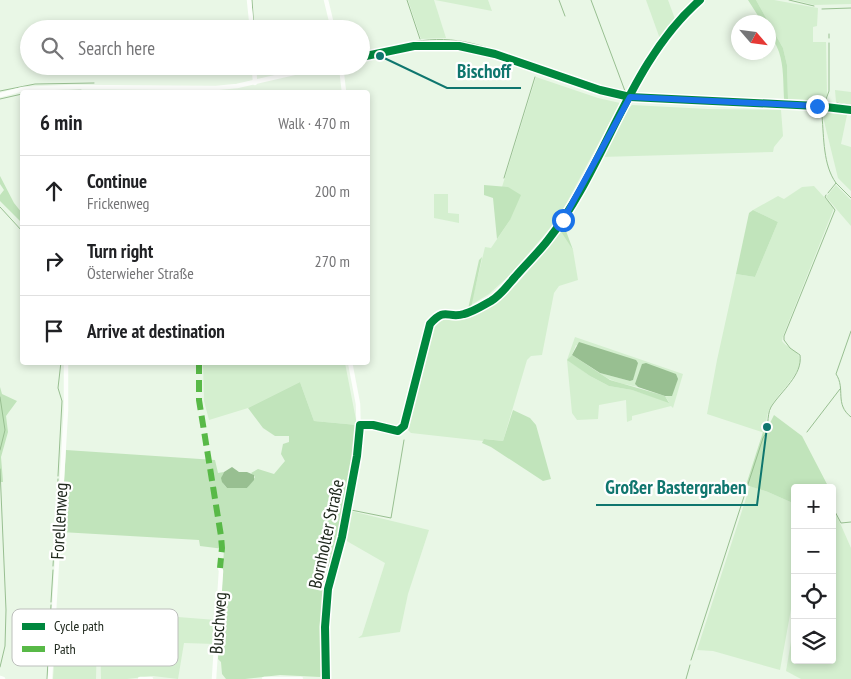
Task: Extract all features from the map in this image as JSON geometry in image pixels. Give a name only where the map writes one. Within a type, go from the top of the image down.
[{"type":"street","points":[[249,0],[251,20]]},
{"type":"street","points":[[326,0],[331,20]]},
{"type":"street","points":[[563,220],[662,40],[676,22],[700,0]]},
{"type":"street","points":[[370,55],[414,46],[446,45],[465,47],[495,54],[600,90],[630,97],[817,106],[851,110]]},
{"type":"street","points":[[255,75],[255,83]]},
{"type":"street","points":[[0,94],[23,89],[72,87],[216,88],[255,83],[287,75]]},
{"type":"street","points":[[342,75],[344,90]]},
{"type":"street","points":[[237,86],[238,90]]},
{"type":"street","name":"Forellenweg","points":[[54,609],[66,410],[66,365]]},
{"type":"street","name":"Bornholter Straße","points":[[326,679],[325,627],[328,589],[342,537],[359,441],[358,404],[351,365]]},
{"type":"street","name":"Buschweg","points":[[214,679],[220,568]]},
{"type":"street","name":"Forellenweg","points":[[50,679],[51,666]]},
{"type":"street","points":[[140,679],[151,679]]},
{"type":"street","points":[[264,679],[301,679]]},
{"type":"shaded area","points":[[408,0],[434,0],[446,38],[421,39]]},
{"type":"shaded area","points":[[435,0],[488,0],[492,11]]},
{"type":"shaded area","points":[[646,0],[668,0],[675,19],[660,39]]},
{"type":"shaded area","points":[[748,0],[756,0],[764,15],[758,15]]},
{"type":"shaded area","points":[[756,0],[774,0],[818,8],[817,26],[813,27],[813,42],[826,42],[827,95],[824,101],[788,99],[787,65],[783,48],[776,36],[776,15],[764,15]]},
{"type":"shaded area","points":[[794,0],[851,0],[851,4],[814,5]]},
{"type":"shaded area","points":[[776,36],[783,48],[787,65],[788,99],[784,99],[781,58],[777,48]]},
{"type":"shaded area","points":[[536,77],[598,98],[620,103],[558,219],[510,275],[489,294],[471,305],[485,247],[491,248],[510,220],[508,187],[502,187]]},
{"type":"shaded area","points":[[835,90],[851,92],[851,105],[836,102]]},
{"type":"shaded area","points":[[622,103],[625,104],[562,220],[573,250],[560,230],[509,292],[499,301],[474,314],[468,309],[479,260],[482,257],[471,308],[499,291],[561,219]]},
{"type":"shaded area","points":[[632,105],[781,110],[783,136],[774,147],[773,152],[601,157],[627,110]]},
{"type":"shaded area","points":[[825,111],[847,115],[841,144],[851,147],[851,191],[838,178],[823,117]]},
{"type":"shaded area","points":[[0,176],[20,210],[20,221],[0,201],[0,195],[4,190],[0,184]]},
{"type":"shaded area","points":[[484,185],[508,187],[521,195],[510,220],[497,239],[493,198],[484,195]]},
{"type":"shaded area","points":[[836,185],[851,200],[851,226],[826,197]]},
{"type":"shaded area","points":[[814,186],[834,208],[783,336],[782,341],[799,356],[798,369],[769,410],[765,433],[707,414],[736,274],[755,277],[778,222],[753,210],[778,196],[784,199],[802,187]]},
{"type":"shaded area","points":[[434,194],[448,194],[448,213],[459,214],[459,223],[434,218]]},
{"type":"shaded area","points":[[753,210],[778,222],[755,277],[736,274],[749,213]]},
{"type":"shaded area","points":[[561,229],[573,250],[578,280],[559,286],[554,293],[542,355],[531,356],[527,360],[503,441],[485,439],[483,441],[411,433],[408,430],[436,324],[443,319],[468,317],[500,300],[519,282]]},
{"type":"shaded area","points":[[575,337],[683,374],[673,408],[671,406],[632,416],[632,420],[627,422],[626,400],[599,405],[598,419],[577,420],[572,413],[567,360]],"holes":[[[576,345],[632,380],[600,373],[613,381],[638,387],[635,384],[669,397],[665,396],[669,402],[632,390],[609,386],[590,376],[568,360]]]},
{"type":"shaded area","points":[[579,342],[636,360],[638,363],[633,380],[630,381],[600,373],[572,355]]},
{"type":"shaded area","points":[[572,355],[610,380],[665,396],[669,403],[632,390],[609,386],[567,360]]},
{"type":"shaded area","points":[[646,363],[676,374],[678,379],[672,396],[665,396],[638,387],[635,384],[642,364]]},
{"type":"shaded area","points":[[203,365],[345,365],[357,425],[314,421],[300,382],[248,408],[209,420],[204,401]]},
{"type":"shaded area","points":[[300,382],[314,421],[357,425],[354,456],[340,536],[325,588],[322,627],[323,674],[320,677],[280,675],[226,679],[222,674],[221,662],[218,659],[224,549],[200,546],[199,540],[61,532],[66,450],[215,460],[218,473],[224,472],[222,480],[227,488],[247,488],[255,477],[251,473],[258,469],[274,474],[285,461],[281,454],[283,444],[289,442],[289,436],[275,436],[263,428],[248,408]]},
{"type":"shaded area","points":[[0,387],[2,394],[17,401],[6,416],[8,432],[1,457],[3,482],[0,482]]},
{"type":"shaded area","points":[[513,410],[530,418],[536,425],[551,479],[543,481],[482,443],[484,439],[503,441]]},
{"type":"shaded area","points":[[774,415],[802,436],[827,484],[791,484],[791,502],[746,485],[763,432],[765,433]]},
{"type":"shaded area","points":[[232,467],[239,472],[247,472],[254,475],[254,480],[247,488],[227,488],[222,482],[221,478],[224,472]]},
{"type":"shaded area","points":[[750,486],[791,502],[791,609],[780,670],[713,651],[697,650]]},
{"type":"shaded area","points":[[351,511],[429,530],[408,594],[400,632],[358,638],[362,635],[385,563],[345,540]]},
{"type":"shaded area","points":[[836,514],[851,548],[851,679],[801,679],[786,671],[791,642],[791,664],[836,664]]},
{"type":"shaded area","points":[[178,617],[216,620],[215,644],[184,643],[178,679],[153,676],[101,679],[101,666],[178,666]]},
{"type":"shaded area","points":[[54,666],[96,666],[96,679],[53,679]]},
{"type":"waterway","points":[[252,0],[253,20]]},
{"type":"waterway","points":[[407,0],[420,39]]},
{"type":"waterway","points":[[559,0],[565,16]]},
{"type":"waterway","points":[[591,0],[625,91]]},
{"type":"waterway","points":[[642,82],[670,38],[705,0]]},
{"type":"waterway","points":[[789,0],[814,6]]},
{"type":"waterway","points":[[822,9],[851,8]]},
{"type":"waterway","points":[[381,49],[415,42],[443,40],[472,43],[505,54]]},
{"type":"waterway","points":[[825,102],[829,91],[829,43]]},
{"type":"waterway","points":[[504,178],[535,77]]},
{"type":"waterway","points":[[0,91],[35,84],[94,83]]},
{"type":"waterway","points":[[0,99],[20,94]]},
{"type":"waterway","points":[[837,103],[851,106]]},
{"type":"waterway","points":[[824,111],[822,116],[826,160],[836,183],[828,193]]},
{"type":"waterway","points":[[836,183],[851,198]]},
{"type":"waterway","points":[[691,660],[766,431],[771,407],[795,376],[798,369],[800,355],[790,348],[784,340],[784,336],[835,210],[825,197],[826,195]]},
{"type":"waterway","points":[[0,207],[20,229]]},
{"type":"waterway","points":[[851,331],[836,374],[840,385],[841,402],[851,417]]},
{"type":"waterway","points":[[58,476],[62,401],[58,388],[61,365]]},
{"type":"waterway","points":[[807,432],[840,389]]},
{"type":"waterway","points":[[0,397],[5,430],[0,450]]},
{"type":"waterway","points":[[351,510],[391,518],[404,440]]},
{"type":"waterway","points":[[0,469],[6,610],[5,646],[0,667]]},
{"type":"waterway","points":[[53,566],[58,479]]},
{"type":"waterway","points":[[836,514],[841,523],[851,522]]},
{"type":"waterway","points":[[51,602],[53,570]]},
{"type":"waterway","points":[[51,605],[51,609]]},
{"type":"waterway","points":[[686,679],[690,665]]},
{"type":"waterway","points":[[47,679],[48,666]]},
{"type":"marked path","points":[[199,365],[199,400],[221,536],[220,568]]},
{"type":"cycle path","points":[[326,679],[325,627],[328,589],[342,537],[357,456],[360,425],[373,425],[398,431],[404,426],[430,324],[443,314],[458,315],[467,313],[495,299],[544,245],[586,181],[636,84],[654,54],[675,25],[700,0]]},
{"type":"cycle path","points":[[370,55],[414,46],[459,46],[495,54],[600,90],[630,97],[817,106],[851,110]]},
{"type":"place","name":"Bischoff","points":[[380,56]]},
{"type":"place","name":"Großer Bastergraben","points":[[767,427]]},
{"type":"route","points":[[563,220],[630,97],[817,106]]}]
